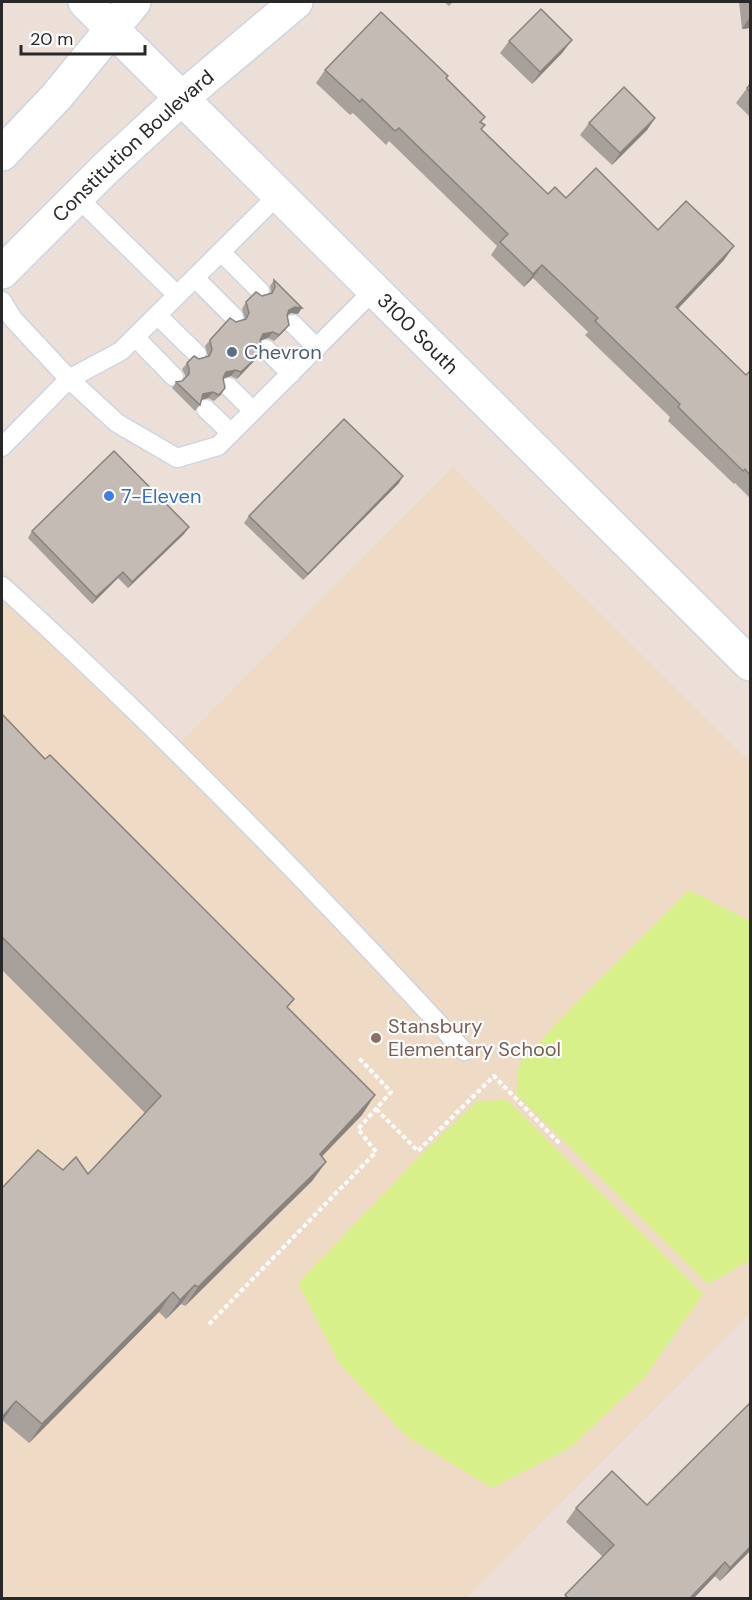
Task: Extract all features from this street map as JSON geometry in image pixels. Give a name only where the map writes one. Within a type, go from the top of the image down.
[{"type":"main road","name":"3100 South","points":[[85,2],[750,664]]},
{"type":"main road","points":[[2,154],[57,96],[135,2]]},
{"type":"main road","name":"Constitution Boulevard","points":[[2,272],[182,98],[296,2]]},
{"type":"lane","points":[[2,447],[69,379],[121,351],[278,195]]},
{"type":"lane","points":[[77,197],[177,295]]},
{"type":"lane","points":[[221,252],[260,291]]},
{"type":"lane","points":[[195,278],[234,317]]},
{"type":"lane","points":[[2,301],[13,319],[69,379],[117,423],[177,458],[218,446],[374,290]]},
{"type":"lane","points":[[157,315],[197,354]]},
{"type":"lane","points":[[293,324],[316,348]]},
{"type":"lane","points":[[135,338],[174,377]]},
{"type":"lane","points":[[266,349],[291,374]]},
{"type":"lane","points":[[229,387],[253,411]]},
{"type":"lane","points":[[206,409],[231,433]]},
{"type":"lane","points":[[2,586],[89,665],[302,879],[464,1051]]},
{"type":"path","points":[[209,1324],[376,1152],[358,1130],[391,1092],[359,1058]]},
{"type":"path","points":[[376,1109],[418,1151],[494,1076],[561,1145]]},
{"type":"shaded area","name":"Stansbury Elementary School","points":[[453,467],[750,762],[750,1313],[467,1598],[2,1598],[2,569],[178,744]]},
{"type":"green space","points":[[689,890],[750,921],[750,1260],[708,1284],[516,1094],[519,1064],[570,1009]]},
{"type":"green space","points":[[507,1100],[703,1294],[644,1378],[571,1447],[492,1488],[406,1436],[339,1363],[298,1283],[421,1155],[477,1101]]},
{"type":"building","points":[[541,9],[572,40],[540,72],[509,41]]},
{"type":"building","points":[[381,12],[448,76],[446,78],[485,117],[480,122],[485,125],[481,129],[548,194],[555,187],[566,198],[596,168],[658,230],[686,201],[734,246],[676,307],[746,375],[749,372],[750,374],[750,475],[745,469],[743,471],[678,407],[680,404],[595,321],[598,318],[542,265],[533,274],[500,242],[508,234],[399,128],[395,131],[362,99],[360,102],[325,70]]},
{"type":"building","points":[[624,87],[655,118],[620,153],[589,123]]},
{"type":"building","name":"Chevron","points":[[274,280],[302,308],[295,307],[289,310],[287,315],[289,325],[279,335],[273,332],[263,334],[260,340],[263,351],[241,372],[236,370],[226,372],[223,378],[225,388],[219,395],[213,392],[203,394],[200,405],[176,382],[182,381],[189,374],[187,363],[194,356],[199,359],[209,356],[212,350],[210,340],[230,318],[236,322],[246,319],[249,313],[246,302],[256,292],[262,296],[272,293],[275,287]]},
{"type":"building","points":[[344,419],[403,476],[308,574],[249,516]]},
{"type":"building","name":"7-Eleven","points":[[114,451],[189,527],[132,582],[123,572],[96,597],[32,531]]},
{"type":"building","points":[[2,714],[45,759],[50,755],[294,999],[287,1007],[375,1095],[320,1154],[326,1162],[198,1287],[195,1285],[180,1300],[173,1292],[42,1424],[16,1401],[2,1417],[2,1188],[38,1150],[63,1170],[76,1157],[88,1174],[161,1096],[2,937]]},
{"type":"building","points":[[750,1403],[750,1547],[730,1568],[725,1562],[689,1599],[569,1599],[565,1595],[614,1545],[576,1508],[612,1471],[647,1505]]},
{"type":"place","name":"Chevron","points":[[232,352]]},
{"type":"place","name":"7-Eleven","points":[[109,496]]},
{"type":"place","name":"Stansbury Elementary School","points":[[376,1038]]}]
